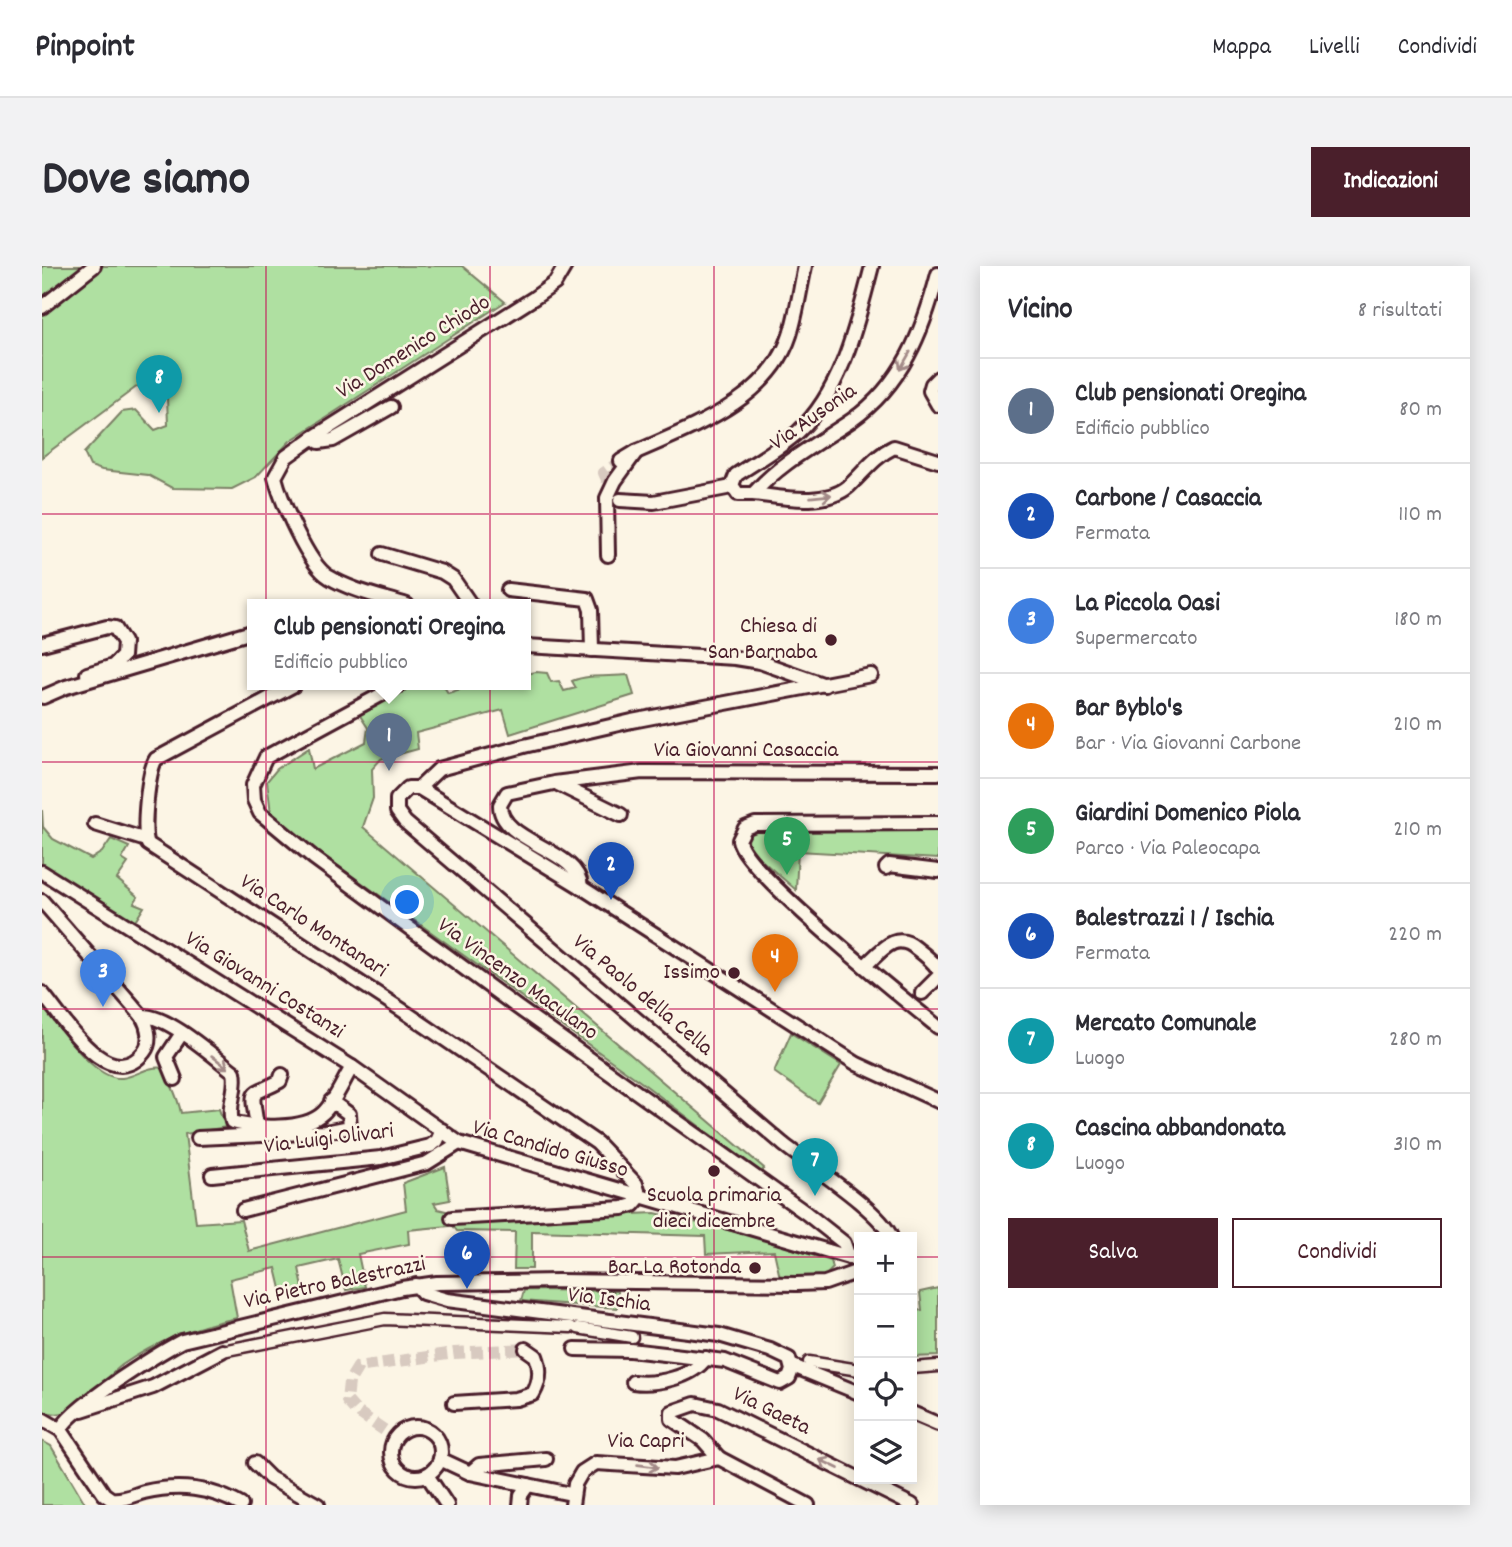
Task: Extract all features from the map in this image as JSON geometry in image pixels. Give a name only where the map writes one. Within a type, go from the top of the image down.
[{"type":"street","points":[[42,307],[94,266]]},
{"type":"street","name":"Via Domenico Chiodo","points":[[390,599],[327,577],[316,565],[279,494],[275,477],[286,457],[534,298],[555,283],[565,266]]},
{"type":"street","points":[[621,461],[723,410],[765,376],[790,337],[805,266]]},
{"type":"street","name":"Via Ausonia","points":[[732,487],[736,475],[797,432],[822,403],[856,331],[872,266]]},
{"type":"street","name":"Via Ausonia","points":[[753,494],[775,471],[852,419],[885,391],[922,328],[938,274]]},
{"type":"street","points":[[938,379],[932,384],[930,391],[938,405]]},
{"type":"street","name":"Via Domenico Chiodo","points":[[314,437],[319,442],[333,440],[391,407]]},
{"type":"street","points":[[620,500],[654,502],[732,487],[740,496],[753,494],[791,499],[833,495],[846,489],[876,458],[894,447],[938,461]]},
{"type":"street","points":[[608,555],[607,498],[615,481],[636,452]]},
{"type":"street","points":[[382,554],[442,572],[453,579],[467,599]]},
{"type":"street","points":[[508,590],[587,599],[591,610],[592,650]]},
{"type":"street","points":[[42,644],[107,627],[115,628],[121,635],[124,653],[118,663],[67,681],[66,687]]},
{"type":"street","points":[[43,697],[66,687],[247,634]]},
{"type":"street","points":[[531,646],[735,658],[760,662],[825,685]]},
{"type":"street","name":"Via Paolo della Cella","points":[[871,675],[632,721],[524,746],[439,769],[419,788],[408,788],[397,799],[400,817],[786,1146],[872,1213],[889,1232]]},
{"type":"street","points":[[95,824],[146,840],[151,770],[156,759],[285,690]]},
{"type":"street","name":"Via Vincenzo Maculano","points":[[390,690],[266,757],[253,785],[254,800],[260,813],[314,858],[517,1007],[806,1213],[844,1242],[854,1259]]},
{"type":"street","name":"Via Giovanni Casaccia","points":[[581,887],[576,870],[510,826],[500,811],[507,793],[554,783],[642,772],[938,773]]},
{"type":"street","points":[[554,783],[621,815]]},
{"type":"street","points":[[419,788],[581,887],[857,1064],[938,1101]]},
{"type":"street","points":[[938,823],[755,824],[742,831],[740,844],[744,853],[784,894],[938,1027]]},
{"type":"street","name":"Via Carlo Montanari","points":[[146,840],[153,849],[351,976],[597,1143],[636,1184],[640,1197]]},
{"type":"street","points":[[886,868],[889,865],[938,871]]},
{"type":"street","name":"Via Giovanni Costanzi","points":[[42,872],[352,1067],[459,1143]]},
{"type":"street","points":[[42,901],[142,1016],[148,1035],[145,1052],[128,1062],[110,1064],[93,1055],[42,993]]},
{"type":"street","points":[[865,966],[897,940],[909,942],[933,959],[938,970]]},
{"type":"street","points":[[922,993],[938,977]]},
{"type":"street","points":[[142,1016],[150,1016],[182,1033],[234,1072],[236,1082],[228,1111],[232,1122],[257,1125],[307,1123],[323,1113],[352,1067]]},
{"type":"street","points":[[175,1079],[166,1057],[182,1033]]},
{"type":"street","points":[[257,1125],[254,1094],[258,1089],[280,1082],[282,1075]]},
{"type":"street","points":[[198,1138],[325,1132],[350,1127],[349,1114],[331,1101]]},
{"type":"street","name":"Via Luigi Olivari","points":[[212,1175],[381,1157],[430,1146],[437,1141],[442,1130]]},
{"type":"street","name":"Via Candido Giusso","points":[[243,1210],[426,1163],[459,1143],[854,1259]]},
{"type":"street","points":[[452,1218],[623,1208],[640,1197]]},
{"type":"street","name":"Via Pietro Balestrazzi","points":[[61,1430],[64,1422],[78,1411],[145,1362],[182,1341],[416,1285],[558,1281],[797,1284],[825,1283],[854,1273]]},
{"type":"street","name":"Via Ischia","points":[[416,1285],[426,1295],[447,1300],[719,1335],[770,1350],[787,1358],[800,1370],[854,1390]]},
{"type":"street","points":[[78,1411],[153,1387],[222,1351],[385,1319],[575,1327],[632,1337]]},
{"type":"street","points":[[454,1403],[516,1399],[533,1394],[538,1385],[538,1360],[532,1351],[526,1349]]},
{"type":"street","name":"Via Ischia","points":[[575,1349],[630,1350],[725,1361],[780,1383],[800,1370]]},
{"type":"street","points":[[633,1382],[672,1379],[698,1366],[706,1358]]},
{"type":"street","points":[[917,1368],[938,1366]]},
{"type":"street","points":[[800,1370],[854,1370]]},
{"type":"street","name":"Via Gaeta","points":[[719,1458],[703,1440],[672,1419],[672,1412],[695,1404],[719,1409],[912,1505]]},
{"type":"street","points":[[917,1415],[938,1424]]},
{"type":"street","points":[[42,1419],[61,1430],[106,1497],[129,1501],[166,1487],[190,1487],[213,1492],[242,1505]]},
{"type":"street","points":[[384,1430],[399,1433],[414,1427],[429,1431],[439,1443],[440,1459],[427,1475],[411,1478],[397,1470],[393,1463],[391,1447],[399,1433]]},
{"type":"street","points":[[719,1458],[808,1505]]},
{"type":"street","name":"Via Capri","points":[[440,1459],[470,1473],[528,1485],[571,1502],[582,1472],[597,1463],[675,1468],[719,1458]]},
{"type":"street","points":[[470,1473],[479,1465],[545,1459]]},
{"type":"street","points":[[255,1463],[270,1478],[318,1505]]},
{"type":"street","points":[[427,1475],[447,1505]]},
{"type":"street","points":[[520,1505],[521,1495],[528,1485]]},
{"type":"green space","points":[[42,266],[87,266],[42,301]]},
{"type":"green space","points":[[102,266],[462,266],[505,302],[290,441],[256,477],[232,489],[172,488],[148,475],[102,470],[90,466],[84,453],[122,412],[136,410],[155,430],[168,425],[167,398],[175,372],[162,368],[42,457],[42,313]]},
{"type":"green space","points":[[531,673],[547,673],[551,682],[559,681],[564,691],[576,688],[572,681],[579,679],[628,675],[634,695],[510,734],[503,710],[416,733],[418,749],[381,759],[372,769],[373,798],[363,827],[764,1168],[761,1173],[645,1085],[281,825],[271,813],[267,781],[277,769],[309,748],[313,769],[366,742],[368,728],[359,714],[404,690],[446,690],[448,693],[457,690],[531,690]]},
{"type":"green space","points":[[42,810],[43,827],[53,839],[91,859],[102,852],[111,839],[129,847],[122,859],[128,863],[117,879],[138,897],[134,903],[144,907],[134,923],[42,864]]},
{"type":"green space","points":[[757,828],[938,829],[938,859],[798,851],[796,890],[750,850],[747,835]]},
{"type":"green space","points":[[42,1006],[78,1050],[100,1071],[111,1077],[122,1078],[153,1068],[164,1068],[181,1113],[219,1109],[222,1118],[232,1126],[185,1134],[196,1223],[241,1220],[249,1251],[406,1210],[403,1183],[445,1167],[450,1200],[434,1203],[438,1209],[450,1212],[449,1226],[408,1230],[409,1244],[358,1254],[365,1287],[346,1290],[338,1259],[299,1268],[304,1293],[283,1297],[276,1268],[230,1279],[237,1318],[192,1330],[149,1349],[122,1365],[83,1402],[65,1413],[42,1411]]},
{"type":"green space","points":[[791,1033],[841,1065],[818,1103],[774,1072]]},
{"type":"green space","points":[[655,1213],[745,1234],[831,1261],[833,1268],[825,1276],[780,1278],[774,1251],[706,1254],[705,1236],[532,1231],[532,1269],[514,1269],[515,1232],[457,1231],[450,1222]]},
{"type":"green space","points":[[938,1288],[938,1356],[917,1357],[917,1310],[922,1310],[920,1292]]},
{"type":"green space","points":[[524,1290],[618,1291],[617,1308],[521,1301]]},
{"type":"green space","points":[[42,1441],[51,1446],[86,1505],[42,1505]]},
{"type":"tunnel","points":[[615,497],[604,473],[621,461]]},
{"type":"tunnel","points":[[384,1430],[356,1411],[347,1401],[349,1382],[358,1367],[454,1353],[526,1349]]},
{"type":"place","name":"Cascina abbandonata","points":[[159,413]]},
{"type":"place","name":"Chiesa di San Barnaba","points":[[831,640]]},
{"type":"place","name":"Club pensionati Oregina","points":[[389,771]]},
{"type":"place","name":"Giardini Domenico Piola","points":[[787,875]]},
{"type":"place","name":"Carbone / Casaccia","points":[[611,900]]},
{"type":"place","name":"Issimo","points":[[734,973]]},
{"type":"place","name":"Bar Byblo's","points":[[775,992]]},
{"type":"place","name":"La Piccola Oasi","points":[[103,1007]]},
{"type":"place","name":"Scuola primaria dieci dicembre","points":[[714,1171]]},
{"type":"place","name":"Mercato Comunale","points":[[815,1196]]},
{"type":"place","name":"Bar La Rotonda","points":[[755,1268]]},
{"type":"place","name":"Balestrazzi 1 / Ischia","points":[[467,1289]]}]
